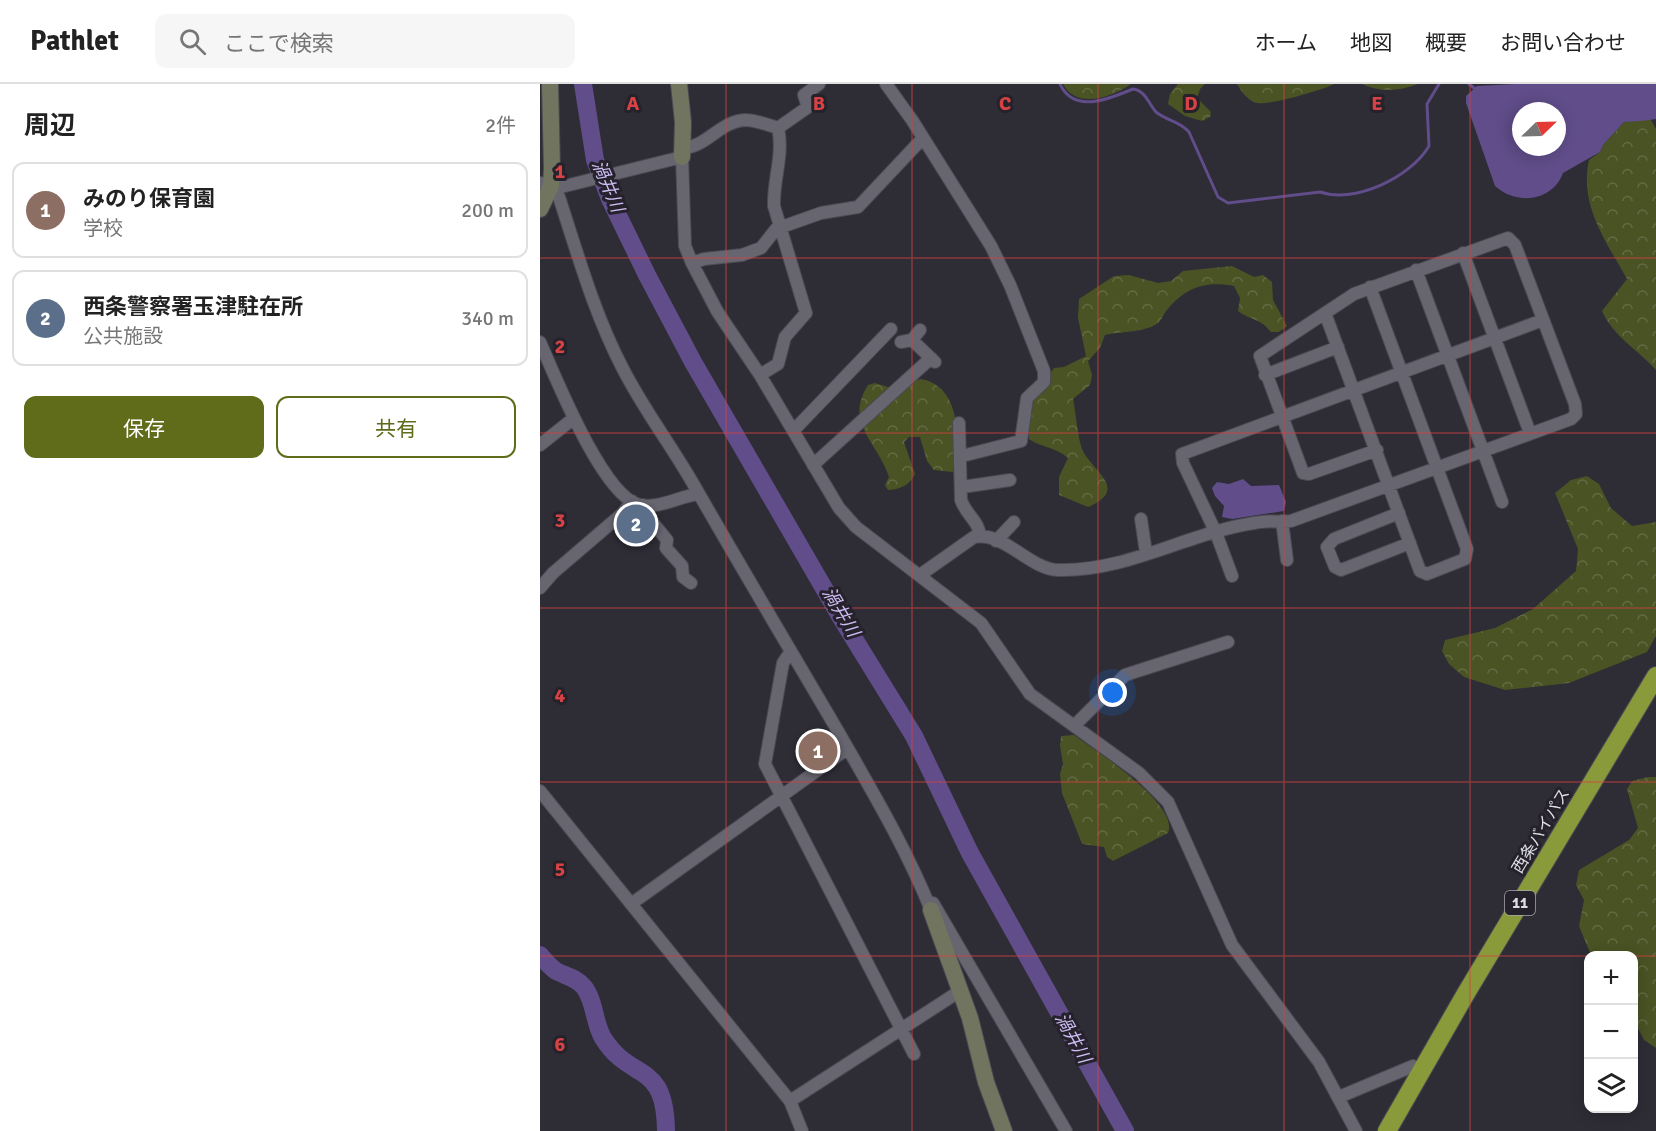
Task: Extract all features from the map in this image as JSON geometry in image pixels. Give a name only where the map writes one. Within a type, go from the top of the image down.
[{"type":"highway","name":"西条バイパス","points":[[1387,1131],[1656,676]]},
{"type":"street","points":[[540,209],[550,186],[550,84]]},
{"type":"street","points":[[679,84],[683,122],[685,246],[717,311],[760,375],[847,519],[981,623],[1030,694],[1139,772],[1168,802],[1232,945],[1319,1062],[1356,1131]]},
{"type":"street","points":[[550,186],[630,170],[682,152],[725,124],[735,121],[748,120],[778,128],[808,107],[804,95],[819,84]]},
{"type":"street","points":[[886,84],[991,246],[1011,285],[1044,371],[1044,382],[1027,398],[1024,405],[1022,441],[962,456]]},
{"type":"street","points":[[760,375],[778,364],[785,337],[806,313],[780,228],[773,190],[782,145],[778,128]]},
{"type":"street","points":[[692,263],[704,258],[742,255],[761,248],[772,232],[780,228],[814,215],[858,207],[923,138]]},
{"type":"street","points":[[550,186],[559,197],[597,314],[622,369],[699,494],[714,524],[759,592],[893,828],[922,887],[960,991],[986,1082],[1004,1131]]},
{"type":"street","points":[[920,574],[974,537],[980,536],[996,541],[1049,568],[1059,570],[1098,567],[1254,523],[1291,521],[1571,418],[1576,414],[1575,404],[1511,240],[1503,238],[1370,287],[1263,353],[1261,361],[1265,375],[1301,470],[1306,475],[1377,450]]},
{"type":"street","points":[[1463,253],[1530,434]]},
{"type":"street","points":[[1416,270],[1502,502]]},
{"type":"street","points":[[1325,313],[1423,573],[1467,556],[1467,549],[1370,287]]},
{"type":"street","points":[[1232,576],[1216,533],[1183,464],[1182,454],[1543,320]]},
{"type":"street","points":[[793,431],[891,329]]},
{"type":"street","points":[[813,465],[933,361],[911,337]]},
{"type":"street","points":[[540,342],[592,453],[622,495],[637,503],[667,540],[666,548],[682,566],[683,577],[691,583]]},
{"type":"street","points":[[1265,375],[1338,346]]},
{"type":"street","points":[[540,445],[574,418]]},
{"type":"street","points":[[959,423],[962,456],[961,500],[964,509],[978,523],[980,536]]},
{"type":"street","points":[[962,487],[1010,480]]},
{"type":"street","points":[[540,588],[553,573],[637,503],[664,503],[699,494]]},
{"type":"street","points":[[1399,513],[1330,540],[1327,547],[1335,567],[1341,570],[1410,543]]},
{"type":"street","points":[[1141,519],[1146,553]]},
{"type":"street","points":[[1282,521],[1287,561]]},
{"type":"street","points":[[996,541],[1014,522]]},
{"type":"street","points":[[1074,726],[1125,675],[1228,642]]},
{"type":"street","points":[[791,651],[783,663],[765,764],[914,1054]]},
{"type":"street","points":[[631,904],[847,749]]},
{"type":"street","points":[[540,791],[790,1101],[802,1131]]},
{"type":"street","points":[[922,887],[946,922],[1066,1131]]},
{"type":"street","points":[[790,1101],[960,991]]},
{"type":"street","points":[[1339,1097],[1413,1066],[1422,1071]]},
{"type":"green space","points":[[1063,84],[1131,84],[1105,97],[1085,99],[1069,92]]},
{"type":"green space","points":[[1178,84],[1205,84],[1200,89],[1197,98],[1211,112],[1210,117],[1202,121],[1185,116],[1168,104],[1170,94]]},
{"type":"green space","points":[[1237,84],[1334,84],[1295,97],[1257,103],[1250,100]]},
{"type":"green space","points":[[1362,84],[1418,84],[1390,90],[1376,89]]},
{"type":"green space","points":[[1646,118],[1651,120],[1656,129],[1656,370],[1619,335],[1602,311],[1627,279],[1596,222],[1588,192],[1587,176],[1589,160],[1600,152],[1603,145],[1624,122]]},
{"type":"green space","points":[[1232,266],[1254,277],[1263,275],[1272,282],[1273,300],[1287,326],[1279,332],[1271,332],[1259,321],[1238,311],[1240,298],[1234,286],[1214,284],[1189,291],[1174,302],[1154,326],[1105,335],[1100,348],[1088,361],[1092,375],[1090,385],[1073,399],[1081,446],[1104,478],[1107,493],[1101,500],[1088,507],[1059,495],[1059,477],[1068,458],[1029,439],[1028,402],[1054,368],[1064,367],[1086,356],[1078,318],[1079,299],[1114,276],[1129,275],[1158,283],[1171,281],[1183,271]]},
{"type":"green space","points":[[921,379],[941,389],[952,406],[956,427],[956,467],[953,472],[934,470],[927,461],[920,437],[909,437],[904,442],[915,474],[904,486],[888,490],[885,485],[889,477],[884,464],[861,421],[859,410],[862,398],[868,385],[875,383],[888,387]]},
{"type":"green space","points":[[1587,476],[1599,484],[1611,508],[1632,526],[1656,522],[1656,636],[1647,652],[1569,683],[1505,690],[1464,677],[1449,664],[1442,651],[1445,640],[1495,628],[1533,609],[1576,571],[1578,549],[1555,493],[1571,480]]},
{"type":"green space","points":[[1074,735],[1117,766],[1149,794],[1168,821],[1168,833],[1113,861],[1107,857],[1104,847],[1082,844],[1062,793],[1060,774],[1063,764],[1061,736]]},
{"type":"green space","points":[[1656,777],[1656,1048],[1644,1040],[1638,1029],[1638,951],[1589,951],[1579,926],[1584,900],[1576,885],[1579,870],[1629,840],[1638,828],[1627,789],[1632,781]]},
{"type":"shaded area","points":[[1656,84],[1656,119],[1624,122],[1603,145],[1600,152],[1563,173],[1551,190],[1543,195],[1524,198],[1504,192],[1495,186],[1466,103],[1466,96],[1477,86]]},
{"type":"shaded area","points":[[1243,479],[1251,486],[1279,485],[1286,502],[1284,511],[1232,519],[1222,517],[1224,506],[1215,496],[1212,488],[1217,482],[1229,484]]},
{"type":"waterway","name":"渦井川","points":[[583,84],[595,160],[610,199],[647,275],[693,362],[840,616],[914,736],[970,853],[1125,1131]]},
{"type":"waterway","points":[[1060,84],[1066,93],[1083,102],[1104,100],[1133,89],[1141,92],[1156,112],[1189,132],[1218,197],[1228,203],[1320,192],[1334,195],[1349,194],[1365,191],[1396,177],[1421,157],[1429,146],[1427,104],[1439,84]]},
{"type":"waterway","points":[[1469,84],[1474,88]]},
{"type":"waterway","points":[[540,955],[559,973],[574,979],[584,987],[603,1038],[614,1052],[653,1082],[660,1092],[666,1131]]},
{"type":"place","name":"西条警察署玉津駐在所","points":[[636,524]]},
{"type":"place","name":"みのり保育園","points":[[818,751]]}]
